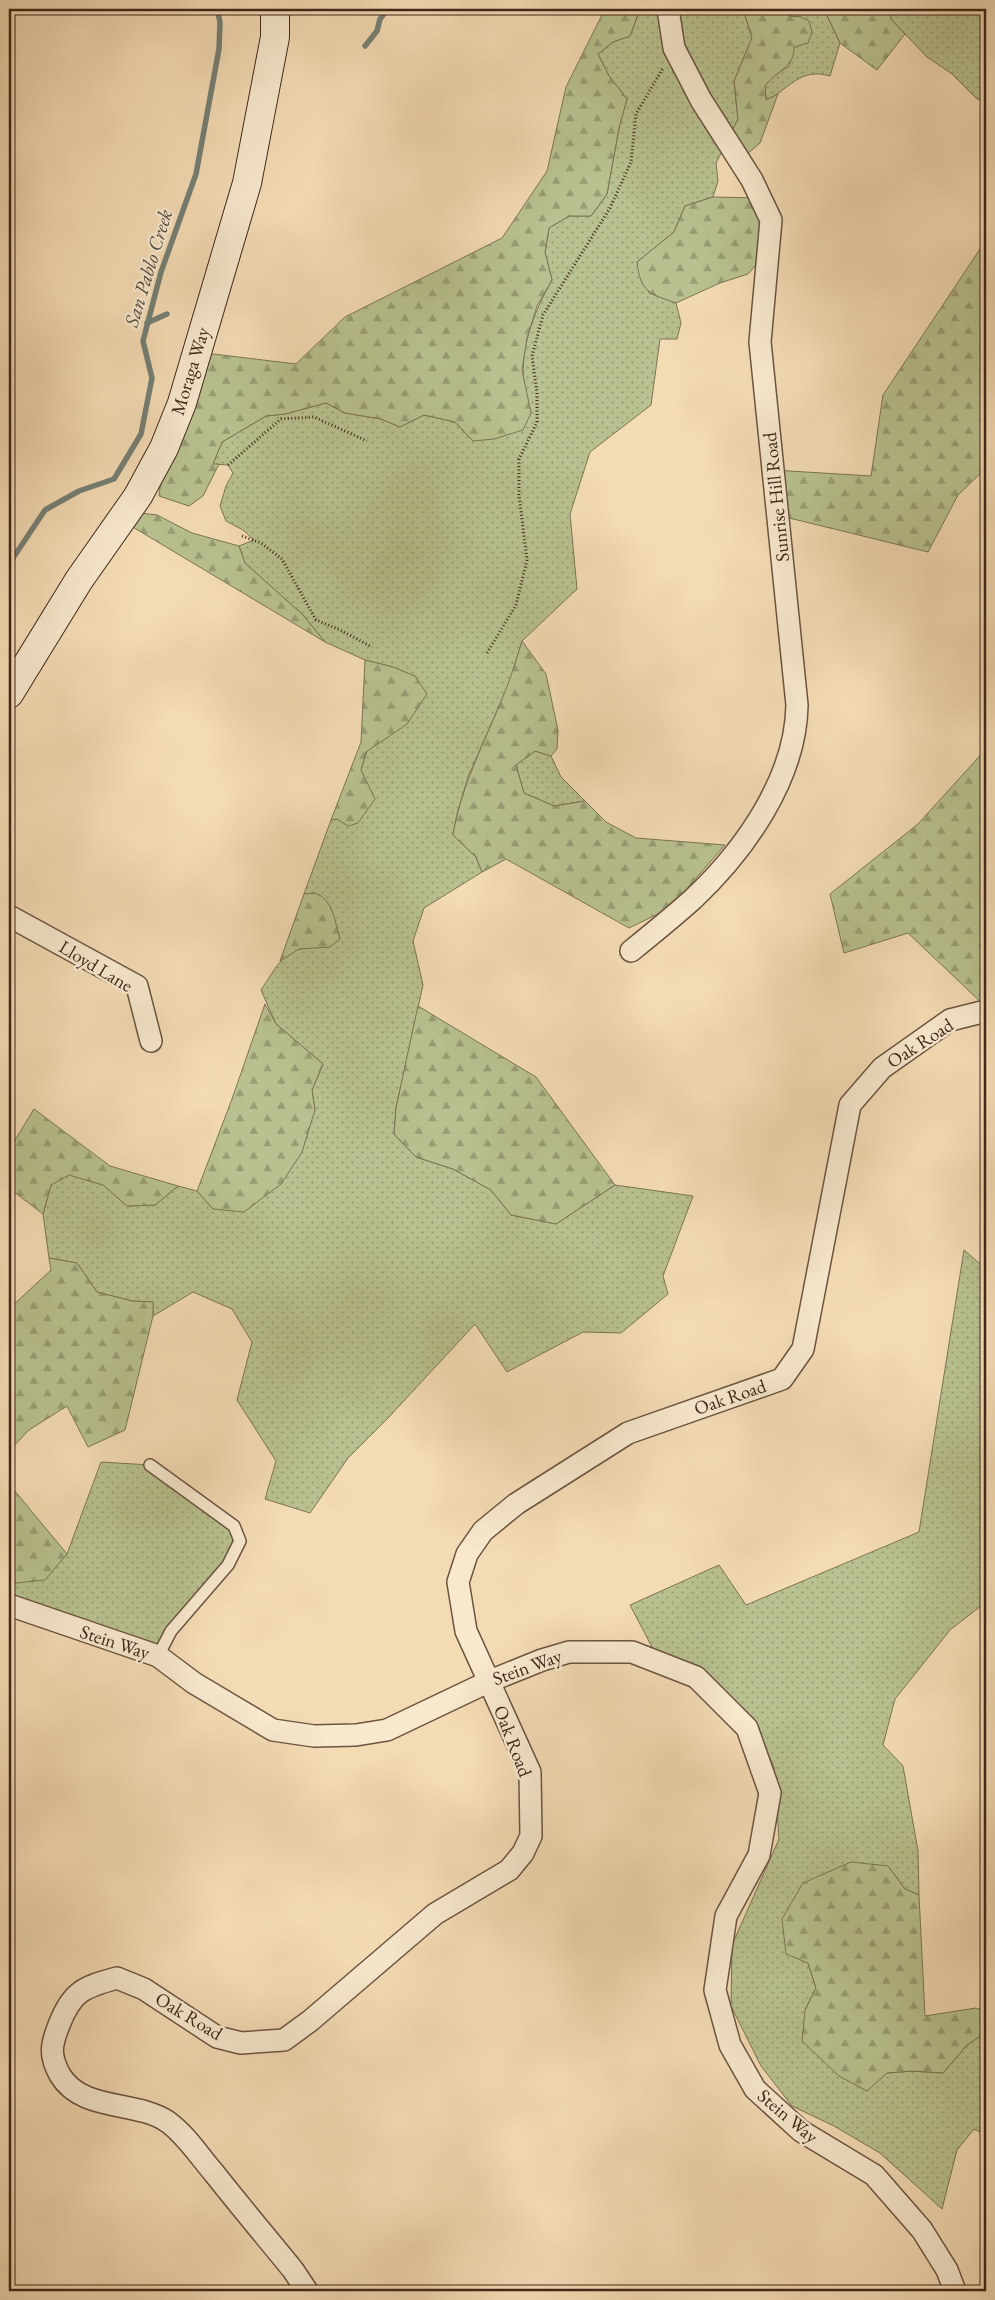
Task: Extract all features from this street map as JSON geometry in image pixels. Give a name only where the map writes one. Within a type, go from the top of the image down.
[{"type":"main road","name":"Moraga Way","points":[[9,694],[80,580],[138,496],[164,448],[182,403],[247,183],[274,37],[275,9]]},
{"type":"street","name":"Sunrise Hill Road","points":[[631,951],[693,898],[733,855],[764,810],[786,762],[797,730],[797,705],[760,342],[770,220],[752,180],[701,100],[674,48],[668,9]]},
{"type":"street","name":"Lloyd Lane","points":[[9,916],[137,986],[151,1041]]},
{"type":"street","name":"Oak Road","points":[[308,2291],[197,2153],[168,2122],[144,2112],[88,2098],[65,2083],[52,2060],[53,2039],[66,2008],[82,1990],[117,1978],[144,1989],[217,2036],[241,2043],[284,2040],[310,2021],[435,1914],[510,1870],[523,1852],[531,1836],[530,1772],[466,1631],[458,1582],[467,1554],[482,1531],[516,1504],[628,1433],[782,1379],[803,1349],[850,1105],[882,1068],[950,1020],[986,1011]]},
{"type":"street","name":"Stein Way","points":[[9,1605],[158,1656],[194,1683],[273,1730],[314,1736],[356,1735],[387,1730],[490,1681],[542,1660],[569,1652],[632,1652],[696,1677],[747,1728],[770,1793],[759,1854],[726,1916],[715,1990],[730,2045],[755,2089],[800,2131],[874,2175],[922,2230],[948,2270],[956,2291]]},
{"type":"lane","points":[[150,1465],[234,1526],[240,1541],[228,1565],[171,1631],[158,1656]]},
{"type":"path","points":[[488,653],[516,605],[526,560],[519,495],[519,459],[537,422],[537,393],[532,356],[543,315],[610,208],[631,162],[636,114],[674,48]]},
{"type":"path","points":[[228,465],[281,419],[314,417],[367,441]]},
{"type":"path","points":[[242,536],[261,543],[282,559],[316,620],[372,647]]},
{"type":"green space","points":[[605,9],[640,9],[630,36],[613,42],[598,54],[609,76],[627,99],[619,128],[607,194],[591,216],[569,216],[549,228],[545,252],[552,280],[537,306],[527,338],[522,370],[531,413],[523,430],[494,439],[473,441],[455,422],[424,415],[400,427],[381,419],[345,413],[326,403],[285,414],[266,416],[222,442],[213,464],[219,464],[203,496],[189,506],[159,496],[161,479],[197,352],[296,364],[345,317],[502,238],[547,171],[566,87]]},
{"type":"green space","points":[[640,9],[743,9],[752,38],[734,81],[738,119],[716,163],[718,181],[713,197],[685,206],[674,232],[637,262],[649,293],[676,303],[681,323],[677,339],[660,339],[651,405],[590,452],[570,514],[577,589],[522,641],[510,681],[468,777],[453,835],[476,857],[482,872],[424,908],[413,941],[423,985],[396,1108],[394,1134],[416,1157],[453,1169],[491,1190],[511,1215],[556,1224],[615,1185],[693,1196],[663,1276],[668,1294],[621,1333],[583,1332],[507,1372],[475,1324],[388,1418],[348,1458],[310,1513],[265,1499],[276,1461],[237,1400],[252,1342],[232,1309],[193,1292],[153,1316],[153,1302],[132,1301],[97,1292],[77,1263],[49,1258],[43,1214],[51,1185],[69,1174],[103,1185],[128,1206],[155,1205],[178,1186],[197,1191],[213,1209],[315,1110],[312,1090],[323,1064],[276,1024],[261,990],[277,966],[293,951],[325,947],[340,939],[330,906],[315,893],[304,894],[331,820],[337,819],[361,770],[393,667],[365,660],[325,642],[303,615],[245,563],[239,546],[254,540],[243,530],[226,521],[220,506],[226,486],[233,473],[228,465],[213,464],[222,442],[266,416],[285,414],[326,403],[345,413],[381,419],[400,427],[424,415],[455,422],[473,441],[525,391],[523,376],[525,347],[533,320],[552,280],[545,252],[549,228],[569,216],[591,216],[607,194],[619,128],[627,99],[609,76],[598,54],[613,42],[630,36]]},
{"type":"green space","points":[[743,9],[787,9],[789,16],[801,17],[809,21],[812,32],[808,43],[794,47],[788,64],[765,86],[766,100],[778,94],[760,143],[740,160],[727,140],[738,119],[734,81],[752,38]]},
{"type":"green space","points":[[787,9],[824,9],[840,43],[830,76],[811,74],[803,77],[766,101],[765,86],[773,76],[789,66],[801,17],[789,16]]},
{"type":"green space","points":[[824,9],[890,9],[891,19],[905,34],[877,70],[840,43]]},
{"type":"green space","points":[[890,9],[986,9],[986,102],[977,99],[952,74],[927,57],[891,19]]},
{"type":"green space","points":[[713,197],[760,198],[767,252],[748,274],[720,283],[676,303],[653,294],[644,286],[641,280],[637,262],[674,232],[685,206]]},
{"type":"green space","points":[[984,243],[986,243],[986,362],[982,366],[986,375],[986,468],[958,495],[928,552],[777,515],[773,470],[871,476],[883,395]]},
{"type":"green space","points":[[140,513],[157,515],[192,533],[239,546],[245,563],[303,615],[325,642],[126,523]]},
{"type":"green space","points":[[522,641],[546,674],[558,730],[557,749],[551,756],[535,751],[516,765],[524,793],[554,806],[585,801],[606,822],[636,838],[725,845],[670,908],[629,928],[506,859],[482,872],[476,857],[453,835],[463,795],[502,700]]},
{"type":"green space","points":[[365,660],[393,667],[415,676],[427,694],[407,724],[366,752],[361,770],[375,799],[358,823],[348,826],[337,819],[331,820],[361,742]]},
{"type":"green space","points":[[986,749],[986,1007],[908,933],[844,953],[830,894],[918,824]]},
{"type":"green space","points":[[535,751],[551,756],[561,777],[585,801],[554,806],[524,793],[516,765]]},
{"type":"green space","points":[[315,893],[326,900],[330,906],[340,939],[330,947],[299,949],[280,961],[304,894]]},
{"type":"green space","points":[[265,1004],[276,1024],[323,1064],[312,1090],[315,1110],[302,1152],[281,1184],[244,1212],[213,1209],[197,1191]]},
{"type":"green space","points":[[418,1006],[536,1077],[615,1185],[556,1224],[511,1215],[491,1190],[453,1169],[416,1157],[394,1134],[396,1108]]},
{"type":"green space","points":[[34,1109],[110,1166],[178,1186],[155,1205],[127,1206],[103,1185],[69,1175],[51,1185],[43,1214],[9,1188],[9,1150]]},
{"type":"green space","points":[[964,1250],[986,1269],[986,1602],[950,1630],[895,1699],[883,1745],[903,1766],[918,1851],[919,1895],[905,1889],[888,1866],[808,1963],[816,1988],[805,2010],[887,2073],[912,2071],[943,2073],[967,2045],[986,2032],[986,2135],[974,2129],[957,2150],[942,2209],[880,2153],[834,2126],[792,2106],[761,2066],[731,2006],[732,1945],[779,1839],[774,1767],[753,1722],[654,1651],[630,1605],[719,1565],[746,1605],[919,1532]]},
{"type":"green space","points":[[49,1258],[77,1263],[97,1292],[132,1301],[153,1302],[153,1316],[125,1430],[88,1447],[67,1406],[29,1430],[9,1451],[9,1309],[51,1270]]},
{"type":"green space","points":[[101,1462],[150,1465],[234,1526],[240,1541],[158,1656],[9,1605],[9,1579],[16,1583],[67,1554]]},
{"type":"green space","points":[[9,1484],[67,1554],[45,1580],[16,1583],[9,1579]]},
{"type":"green space","points":[[851,1862],[888,1866],[905,1889],[919,1895],[925,2016],[976,2008],[986,2012],[986,2032],[967,2045],[943,2073],[912,2071],[887,2073],[867,2091],[839,2076],[802,2041],[805,2010],[816,1988],[808,1963],[786,1954],[782,1919],[803,1883]]},
{"type":"waterway","name":"San Pablo Creek","points":[[9,564],[45,510],[79,491],[114,479],[141,434],[152,378],[143,341],[161,272],[196,174],[219,49],[220,22],[217,9]]},
{"type":"waterway","points":[[365,46],[377,31],[380,19],[388,9]]},
{"type":"waterway","points":[[147,323],[167,314]]}]
